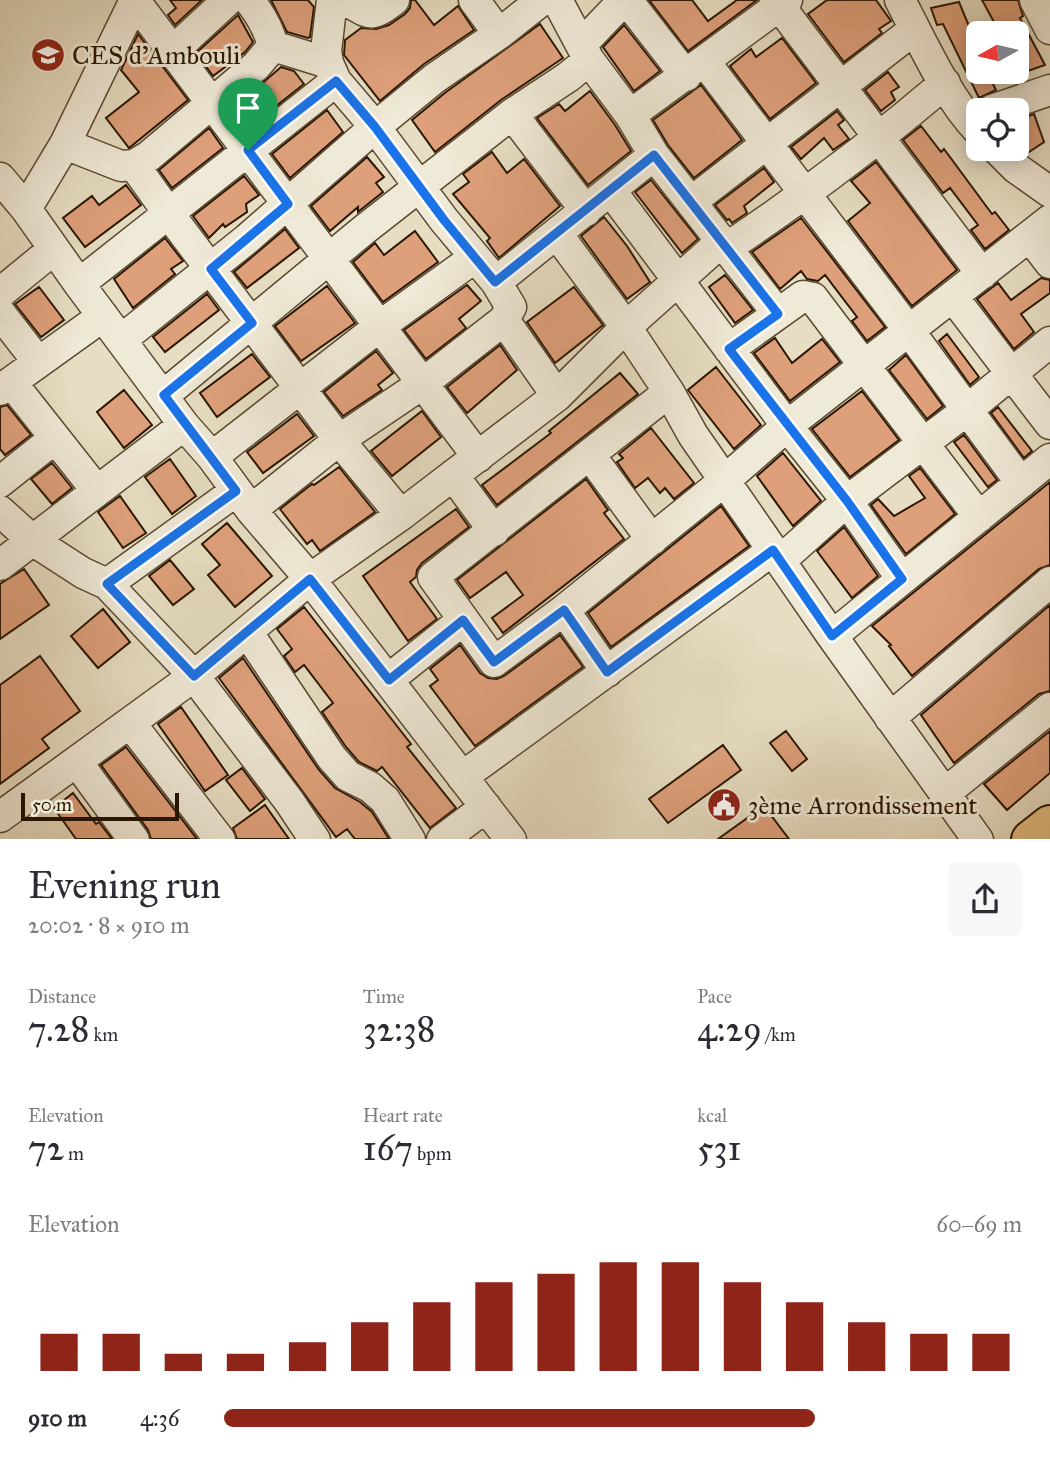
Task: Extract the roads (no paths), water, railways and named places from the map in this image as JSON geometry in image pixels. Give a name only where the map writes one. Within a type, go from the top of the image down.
[{"type":"main road","points":[[1031,839],[1050,825]]},
{"type":"street","points":[[26,209],[65,145],[135,0],[478,457]]},
{"type":"street","points":[[174,50],[228,0]]},
{"type":"street","points":[[65,145],[121,166],[134,165],[149,156],[267,55],[273,46],[259,13],[249,0]]},
{"type":"street","points":[[332,0],[327,35],[332,72]]},
{"type":"street","points":[[345,0],[371,14],[377,13],[394,0]]},
{"type":"street","points":[[474,0],[499,34]]},
{"type":"street","points":[[121,340],[211,269],[435,78],[499,34],[542,0]]},
{"type":"street","points":[[557,0],[585,52],[630,115],[654,155],[778,314]]},
{"type":"street","points":[[164,395],[419,187],[512,114],[568,77],[625,0],[696,69],[766,144],[1021,483]]},
{"type":"street","points":[[1035,0],[1050,29]]},
{"type":"street","points":[[630,115],[696,69],[780,2],[982,274]]},
{"type":"street","points":[[691,202],[840,86],[909,9],[946,83],[966,104]]},
{"type":"street","points":[[107,584],[339,440],[422,384],[504,320],[511,307],[495,282],[332,72],[273,46]]},
{"type":"street","points":[[79,284],[248,150],[332,72]]},
{"type":"street","points":[[0,817],[131,724],[248,633],[310,579],[401,516],[557,396],[626,327],[725,244],[805,195],[880,139],[946,83]]},
{"type":"street","points":[[1029,98],[1050,90]]},
{"type":"street","points":[[512,114],[586,211]]},
{"type":"street","points":[[495,282],[654,155]]},
{"type":"street","points":[[1009,161],[1050,192]]},
{"type":"street","points":[[134,165],[339,440],[401,516]]},
{"type":"street","points":[[2,184],[26,209],[184,425],[310,579],[511,839]]},
{"type":"street","points":[[611,191],[787,426],[847,501],[902,579]]},
{"type":"street","points":[[669,393],[433,577],[494,662],[652,540],[787,426],[1040,229],[1050,263]]},
{"type":"street","points":[[557,234],[626,327],[724,481],[978,839]]},
{"type":"street","points":[[0,293],[54,249]]},
{"type":"street","points":[[212,457],[380,326],[474,258]]},
{"type":"street","points":[[729,349],[803,296],[813,298],[979,517]]},
{"type":"street","points":[[953,297],[1050,424]]},
{"type":"street","points":[[0,313],[38,362]]},
{"type":"street","points":[[97,491],[55,438],[6,386],[103,316]]},
{"type":"street","points":[[504,320],[557,396]]},
{"type":"street","points":[[462,777],[776,555],[965,411],[1050,342]]},
{"type":"street","points":[[0,565],[184,425]]},
{"type":"street","points":[[0,482],[55,438]]},
{"type":"street","points":[[590,454],[652,540]]},
{"type":"street","points":[[832,636],[1050,459]]},
{"type":"street","points":[[453,475],[494,531]]},
{"type":"street","points":[[0,511],[32,540],[83,573],[107,584],[194,676],[315,839]]},
{"type":"street","points":[[890,718],[1050,582]]},
{"type":"street","points":[[564,610],[607,672]]},
{"type":"street","points":[[389,680],[463,620]]},
{"type":"street","points":[[248,633],[332,758],[348,776],[370,787],[385,800],[410,839]]},
{"type":"street","points":[[945,793],[1050,708]]},
{"type":"street","points":[[131,724],[220,839]]},
{"type":"street","points":[[77,762],[134,839]]},
{"type":"street","points":[[442,839],[486,807]]},
{"type":"place","name":"CES d'Ambouli","points":[[48,55]]},
{"type":"place","name":"3ème Arrondissement","points":[[724,805]]}]
